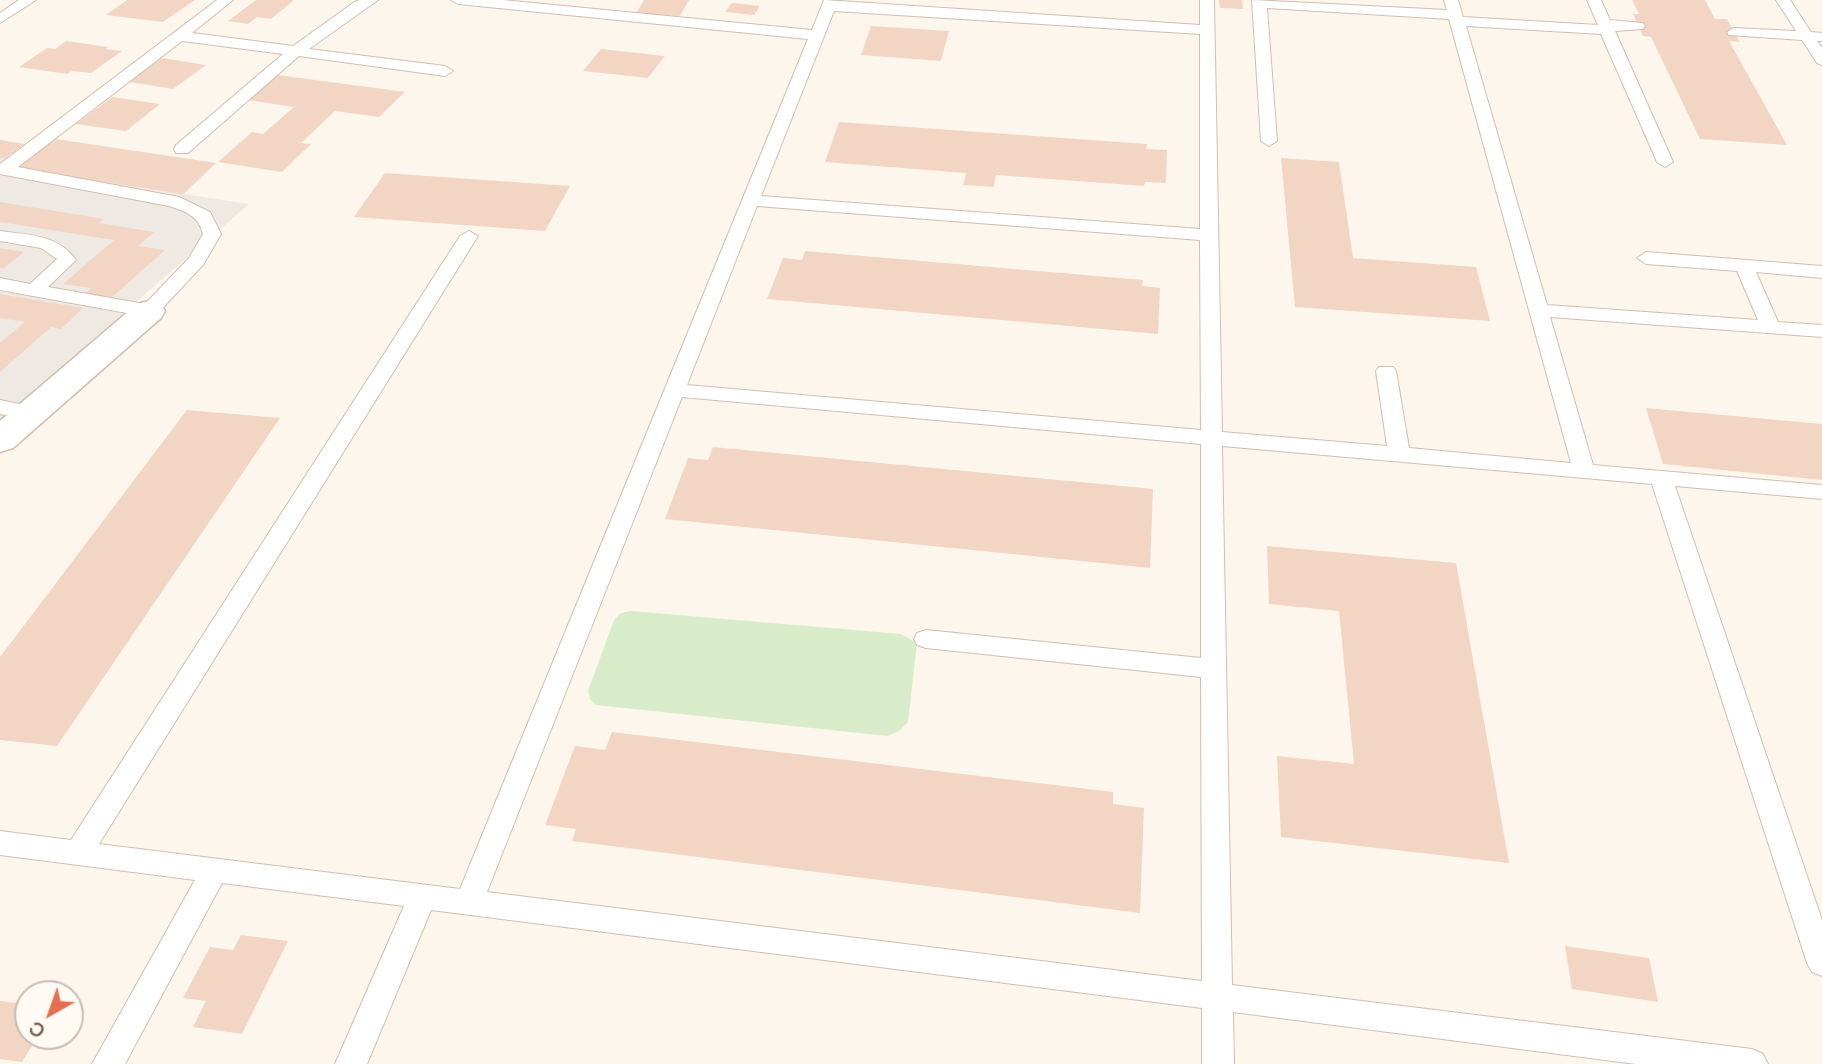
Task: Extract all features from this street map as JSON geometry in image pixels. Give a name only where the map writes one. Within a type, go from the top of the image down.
[{"type":"street","points":[[0,440],[15,410],[149,311]]},
{"type":"lane","points":[[2,16],[29,0]]},
{"type":"lane","points":[[1,170],[226,0]]},
{"type":"lane","points":[[182,149],[296,51],[358,6],[371,0]]},
{"type":"lane","points":[[458,0],[817,35]]},
{"type":"lane","points":[[1038,19],[1041,0]]},
{"type":"lane","points":[[1207,0],[1218,1064]]},
{"type":"lane","points":[[1594,0],[1665,162]]},
{"type":"lane","points":[[1783,0],[1814,37],[1822,60]]},
{"type":"lane","points":[[1269,141],[1259,2],[1454,11],[1638,26]]},
{"type":"lane","points":[[469,902],[830,3],[1207,30]]},
{"type":"lane","points":[[1454,11],[1584,471]]},
{"type":"lane","points":[[1734,32],[1814,37]]},
{"type":"lane","points":[[178,36],[445,71]]},
{"type":"lane","points":[[0,284],[149,311],[208,244],[212,234],[207,218],[198,211],[173,201],[1,170]]},
{"type":"lane","points":[[751,200],[1209,234]]},
{"type":"lane","points":[[0,236],[48,245],[63,252],[67,261],[34,290]]},
{"type":"lane","points":[[78,853],[469,236]]},
{"type":"lane","points":[[1646,258],[1822,272]]},
{"type":"lane","points":[[1744,265],[1771,327]]},
{"type":"lane","points":[[1539,310],[1822,331]]},
{"type":"lane","points":[[1386,371],[1399,454]]},
{"type":"lane","points":[[675,390],[1822,492]]},
{"type":"lane","points":[[1661,478],[1822,963]]},
{"type":"lane","points":[[926,639],[1214,669]]},
{"type":"lane","points":[[0,843],[1752,1064]]},
{"type":"lane","points":[[108,1064],[215,870]]},
{"type":"lane","points":[[351,1064],[423,896]]},
{"type":"shaded area","points":[[55,139],[216,163],[184,194],[249,204],[0,420],[0,140],[44,147]]},
{"type":"green space","points":[[631,611],[901,634],[917,643],[908,722],[899,731],[887,736],[596,705],[590,699],[588,691],[614,620],[621,613]]},
{"type":"building","points":[[127,0],[195,0],[163,22],[106,15]]},
{"type":"building","points":[[256,0],[294,0],[271,19],[257,17],[248,24],[228,21]]},
{"type":"building","points":[[644,0],[689,0],[680,16],[636,13]]},
{"type":"building","points":[[1219,0],[1242,0],[1243,9],[1220,8]]},
{"type":"building","points":[[1632,0],[1705,0],[1715,19],[1727,19],[1740,42],[1729,41],[1787,145],[1700,139],[1651,37],[1643,36],[1633,14],[1639,14]]},
{"type":"building","points":[[732,3],[760,6],[754,15],[725,12]]},
{"type":"building","points":[[871,26],[949,31],[941,61],[861,55]]},
{"type":"building","points":[[66,41],[122,51],[91,73],[72,71],[67,74],[19,67],[47,48],[55,49]]},
{"type":"building","points":[[601,49],[665,56],[648,78],[583,71]]},
{"type":"building","points":[[162,58],[206,65],[173,89],[129,82]]},
{"type":"building","points":[[278,75],[405,92],[379,117],[335,111],[301,143],[311,144],[282,172],[218,162],[252,132],[263,134],[294,107],[248,100]]},
{"type":"building","points":[[112,97],[160,104],[126,131],[76,124]]},
{"type":"building","points":[[839,122],[1147,144],[1146,149],[1167,150],[1166,183],[1145,182],[1144,186],[996,175],[994,187],[963,185],[966,173],[825,162]]},
{"type":"building","points":[[55,139],[216,163],[183,194],[15,168]]},
{"type":"building","points":[[0,140],[24,144],[5,158],[0,158]]},
{"type":"building","points":[[1281,158],[1339,162],[1353,258],[1476,267],[1490,321],[1295,307]]},
{"type":"building","points":[[385,173],[570,186],[545,231],[354,217]]},
{"type":"building","points":[[0,202],[104,219],[99,223],[154,232],[138,246],[165,250],[111,298],[86,293],[91,288],[63,284],[114,240],[0,222]]},
{"type":"building","points":[[0,248],[24,252],[3,269],[0,268]]},
{"type":"building","points":[[805,251],[1143,280],[1142,286],[1160,288],[1158,334],[767,299],[783,258],[802,260]]},
{"type":"building","points":[[0,294],[83,308],[61,329],[51,327],[0,372],[0,343],[25,322],[0,318]]},
{"type":"building","points":[[1646,408],[1822,424],[1822,480],[1663,464]]},
{"type":"building","points":[[187,410],[280,418],[57,746],[0,740],[0,657]]},
{"type":"building","points":[[713,447],[1153,489],[1150,568],[665,519],[688,458],[708,460]]},
{"type":"building","points":[[1267,546],[1456,563],[1509,863],[1281,837],[1277,756],[1354,764],[1339,611],[1269,604]]},
{"type":"building","points":[[612,732],[1113,792],[1113,804],[1144,808],[1140,913],[572,841],[576,829],[545,825],[575,746],[605,750]]},
{"type":"building","points":[[241,935],[288,941],[242,1034],[193,1027],[206,1001],[183,998],[210,947],[233,950]]},
{"type":"building","points":[[1565,946],[1649,958],[1658,1002],[1572,989]]},
{"type":"building","points":[[0,1001],[14,1002],[14,1050],[29,1050],[22,1062],[0,1059]]}]
